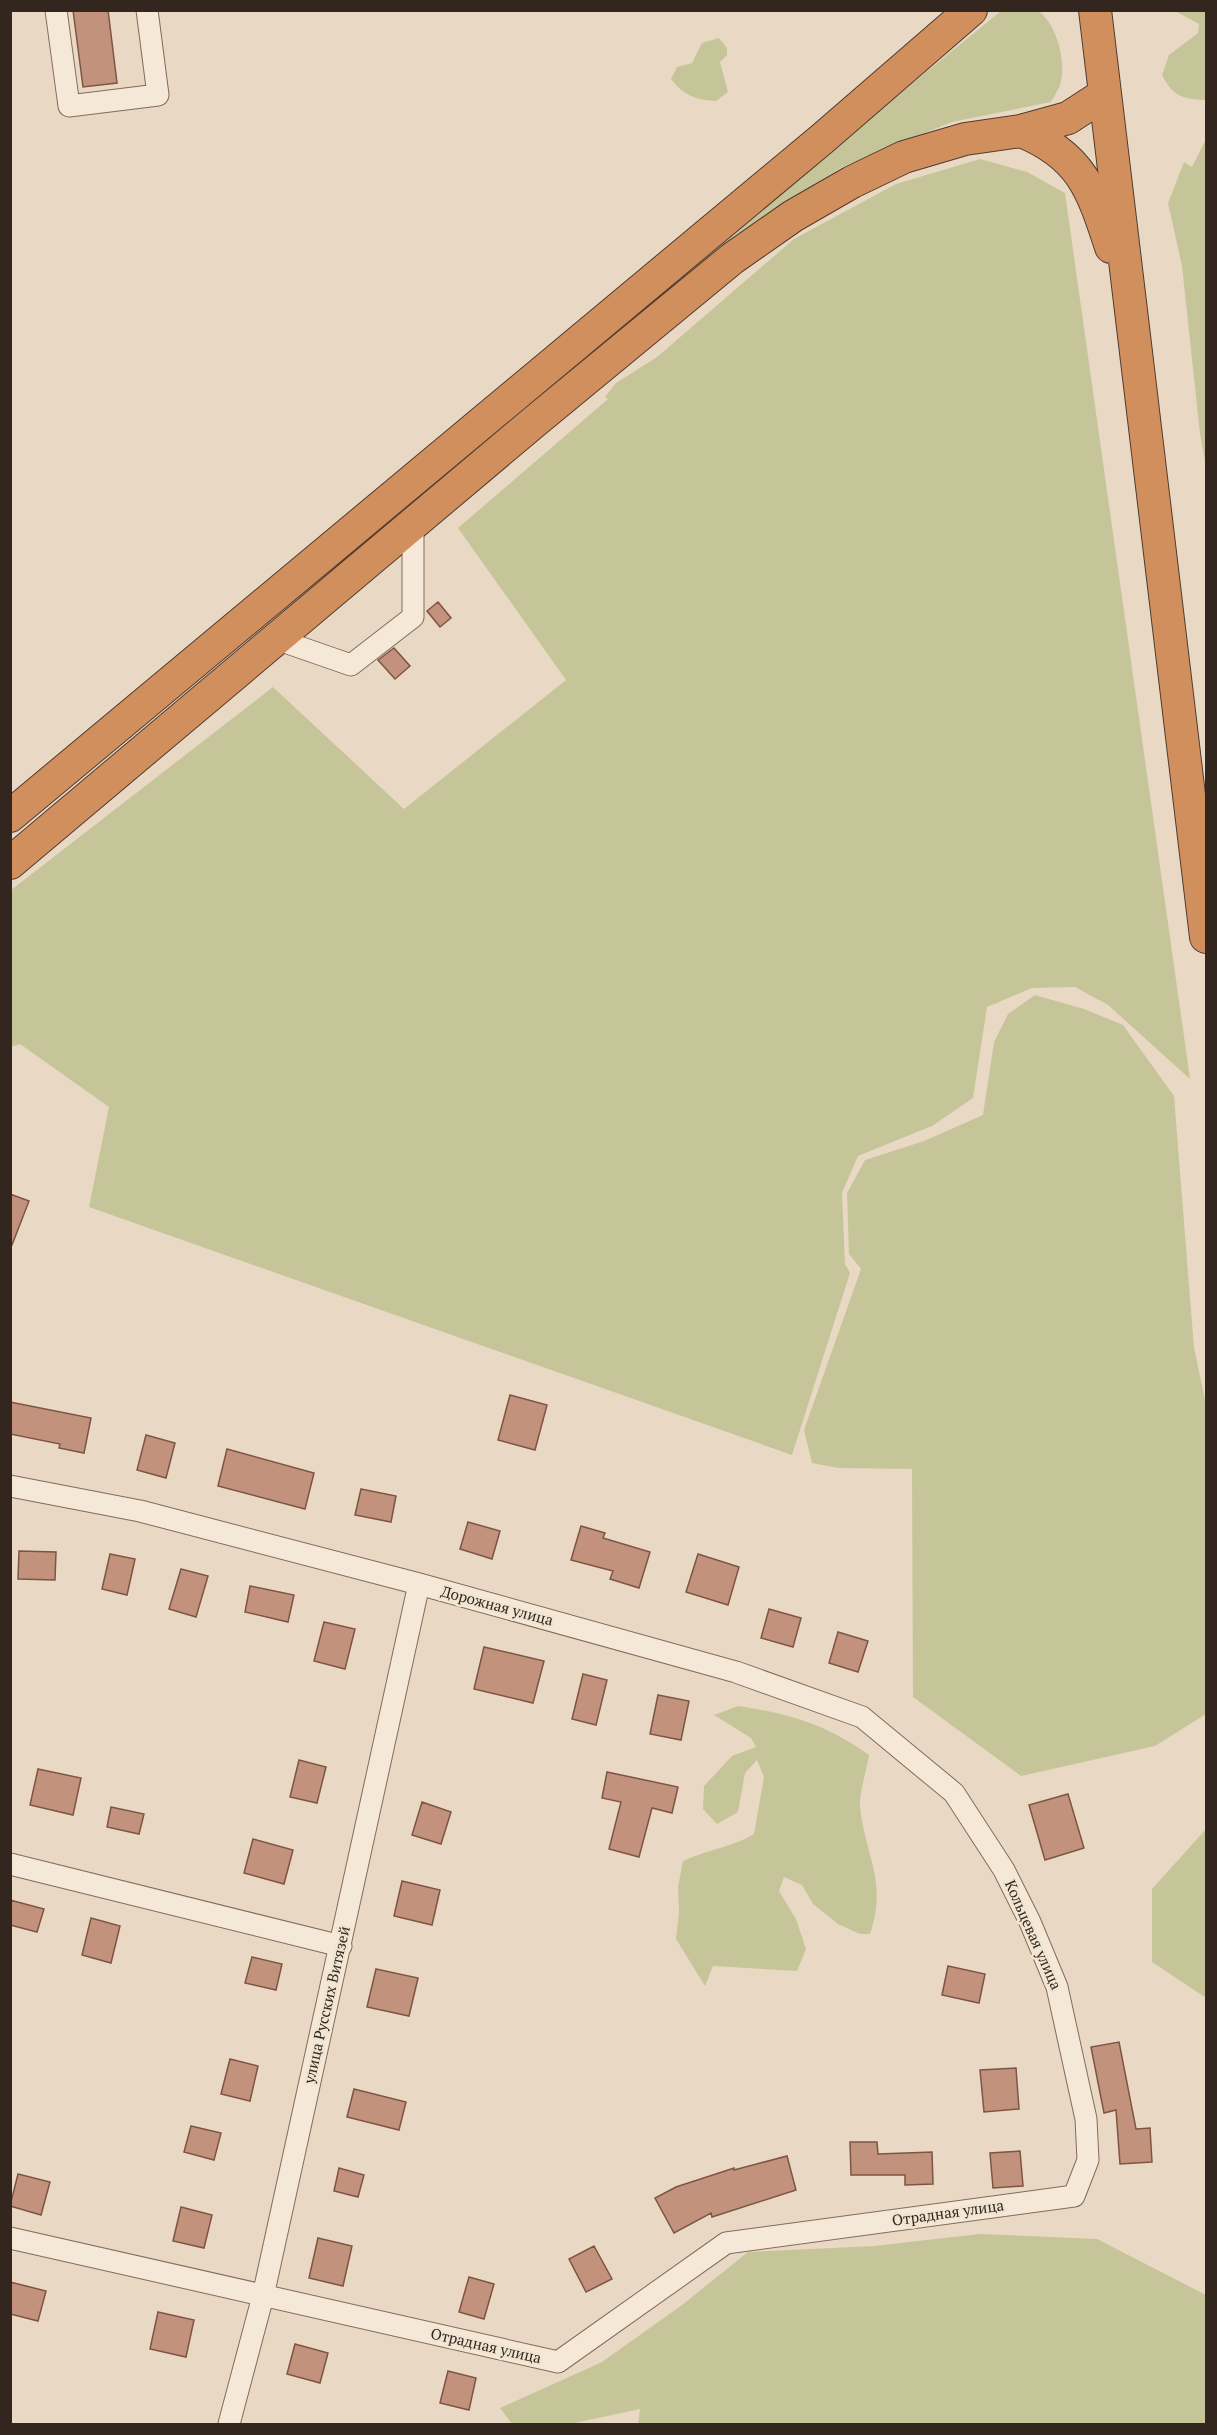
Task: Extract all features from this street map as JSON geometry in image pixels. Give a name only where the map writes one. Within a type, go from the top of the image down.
[{"type":"highway","points":[[10,816],[822,139],[971,10]]},
{"type":"highway","points":[[1094,12],[1205,920]]},
{"type":"highway","points":[[10,863],[733,258],[793,216],[852,182],[904,158],[965,139],[1021,130],[1068,118],[1105,94]]},
{"type":"highway","points":[[1021,130],[1048,142],[1066,156],[1085,181],[1102,220],[1131,307]]},
{"type":"street","points":[[57,10],[69,106],[158,95],[147,10]]},
{"type":"street","points":[[276,639],[351,665],[413,617],[413,524]]},
{"type":"street","name":"Дорожная улица","points":[[10,1486],[140,1511],[419,1584],[736,1672],[861,1717],[954,1793]]},
{"type":"street","name":"улица Русских Витязей","points":[[229,2424],[262,2296],[419,1584]]},
{"type":"street","name":"Кольцевая улица","points":[[954,1793],[1004,1870],[1030,1922],[1057,1987],[1086,2119],[1088,2160],[1074,2196]]},
{"type":"street","points":[[10,1864],[341,1946]]},
{"type":"street","name":"Отрадная улица","points":[[10,2238],[558,2362],[726,2243],[1074,2196]]},
{"type":"green space","points":[[1037,10],[1050,24],[1061,55],[1062,76],[1051,102],[952,122],[842,167],[735,235],[609,339],[731,231],[1001,11]]},
{"type":"green space","points":[[1175,11],[1206,11],[1206,100],[1191,99],[1180,95],[1170,88],[1162,75],[1169,55],[1198,33],[1199,24]]},
{"type":"green space","points":[[719,38],[727,48],[727,55],[720,62],[728,92],[716,101],[696,98],[685,93],[671,79],[677,67],[692,63],[702,43]]},
{"type":"green space","points":[[1206,139],[1206,467],[1200,434],[1182,266],[1168,203],[1184,162],[1192,167]]},
{"type":"green space","points":[[980,159],[1027,172],[1065,193],[1190,1079],[1108,1005],[1075,987],[1032,988],[987,1007],[973,1098],[932,1126],[858,1156],[842,1193],[845,1264],[850,1273],[792,1455],[89,1207],[109,1107],[20,1044],[11,1047],[11,890],[273,687],[404,809],[566,680],[458,528],[608,399],[605,397],[616,383],[657,357],[794,239],[896,184]]},
{"type":"green space","points":[[1035,995],[1084,1009],[1123,1025],[1174,1096],[1194,1348],[1206,1404],[1206,1714],[1155,1746],[1021,1776],[913,1697],[912,1469],[838,1468],[812,1463],[804,1430],[861,1269],[849,1254],[847,1193],[865,1160],[924,1141],[983,1115],[994,1042],[1008,1014]]},
{"type":"green space","points":[[738,1706],[806,1722],[837,1735],[869,1755],[860,1806],[874,1869],[877,1899],[870,1934],[860,1934],[838,1924],[813,1904],[802,1885],[784,1877],[779,1891],[796,1919],[806,1949],[797,1971],[713,1966],[705,1986],[676,1939],[679,1912],[678,1887],[683,1861],[754,1834],[764,1777],[757,1760],[745,1773],[738,1812],[717,1824],[703,1809],[704,1786],[732,1756],[756,1747],[751,1738],[714,1715]]},
{"type":"green space","points":[[1206,1829],[1206,1998],[1152,1962],[1152,1889]]},
{"type":"green space","points":[[980,2234],[1097,2239],[1206,2295],[1206,2424],[638,2424],[640,2409],[570,2424],[512,2424],[500,2408],[602,2362],[682,2305],[748,2252],[874,2246]]},
{"type":"building","points":[[73,10],[108,10],[117,83],[83,87]]},
{"type":"building","points":[[438,602],[451,618],[440,627],[427,611]]},
{"type":"building","points":[[394,648],[410,666],[395,679],[378,660]]},
{"type":"building","points":[[10,1194],[29,1201],[12,1245],[10,1245]]},
{"type":"building","points":[[510,1395],[547,1405],[535,1450],[498,1440]]},
{"type":"building","points":[[10,1402],[91,1418],[84,1453],[59,1448],[60,1444],[10,1434]]},
{"type":"building","points":[[146,1435],[175,1443],[166,1478],[137,1470]]},
{"type":"building","points":[[227,1449],[314,1473],[305,1509],[218,1486]]},
{"type":"building","points":[[361,1489],[396,1496],[391,1522],[355,1515]]},
{"type":"building","points":[[468,1522],[500,1531],[492,1559],[460,1549]]},
{"type":"building","points":[[581,1526],[605,1533],[603,1538],[650,1552],[639,1588],[610,1579],[613,1571],[571,1560]]},
{"type":"building","points":[[19,1551],[56,1552],[55,1580],[18,1579]]},
{"type":"building","points":[[110,1554],[135,1559],[127,1595],[102,1589]]},
{"type":"building","points":[[698,1554],[739,1567],[728,1605],[686,1592]]},
{"type":"building","points":[[181,1569],[208,1576],[196,1617],[169,1609]]},
{"type":"building","points":[[250,1586],[294,1595],[288,1622],[245,1612]]},
{"type":"building","points":[[769,1609],[801,1618],[793,1647],[761,1638]]},
{"type":"building","points":[[324,1622],[355,1629],[345,1669],[314,1661]]},
{"type":"building","points":[[838,1632],[868,1641],[858,1672],[829,1663]]},
{"type":"building","points":[[484,1647],[544,1661],[533,1703],[474,1689]]},
{"type":"building","points":[[583,1674],[607,1680],[596,1725],[572,1719]]},
{"type":"building","points":[[658,1695],[689,1701],[681,1740],[650,1734]]},
{"type":"building","points":[[299,1760],[326,1767],[317,1803],[290,1797]]},
{"type":"building","points":[[38,1769],[81,1778],[73,1815],[30,1805]]},
{"type":"building","points":[[607,1772],[678,1787],[672,1813],[652,1808],[639,1857],[609,1849],[621,1802],[602,1798]]},
{"type":"building","points":[[1068,1794],[1084,1848],[1045,1860],[1029,1805]]},
{"type":"building","points":[[422,1802],[451,1812],[441,1844],[412,1835]]},
{"type":"building","points":[[111,1807],[144,1814],[139,1834],[107,1827]]},
{"type":"building","points":[[253,1839],[293,1850],[284,1884],[244,1873]]},
{"type":"building","points":[[402,1881],[440,1890],[432,1925],[394,1916]]},
{"type":"building","points":[[10,1900],[44,1909],[37,1932],[10,1925]]},
{"type":"building","points":[[91,1918],[120,1926],[111,1963],[82,1955]]},
{"type":"building","points":[[252,1957],[282,1964],[276,1990],[245,1983]]},
{"type":"building","points":[[948,1966],[985,1974],[979,2003],[942,1995]]},
{"type":"building","points":[[376,1969],[418,1978],[409,2016],[367,2007]]},
{"type":"building","points":[[1119,2042],[1136,2129],[1150,2128],[1152,2162],[1120,2164],[1116,2110],[1104,2113],[1091,2047]]},
{"type":"building","points":[[230,2059],[258,2066],[250,2101],[221,2094]]},
{"type":"building","points":[[1016,2068],[1019,2109],[984,2112],[980,2070]]},
{"type":"building","points":[[354,2089],[406,2102],[399,2130],[347,2117]]},
{"type":"building","points":[[191,2126],[221,2133],[214,2160],[184,2152]]},
{"type":"building","points":[[850,2142],[877,2142],[878,2154],[932,2152],[933,2184],[905,2185],[905,2175],[851,2175]]},
{"type":"building","points":[[1020,2151],[1023,2186],[993,2188],[990,2153]]},
{"type":"building","points":[[787,2156],[796,2190],[712,2217],[711,2213],[674,2233],[655,2198],[676,2187],[734,2168],[734,2170]]},
{"type":"building","points":[[339,2168],[364,2175],[358,2197],[334,2191]]},
{"type":"building","points":[[18,2174],[50,2182],[41,2215],[10,2206]]},
{"type":"building","points":[[181,2207],[212,2215],[204,2248],[173,2241]]},
{"type":"building","points":[[318,2238],[352,2246],[343,2286],[309,2278]]},
{"type":"building","points":[[594,2246],[612,2279],[586,2292],[569,2259]]},
{"type":"building","points":[[469,2277],[494,2284],[484,2319],[459,2312]]},
{"type":"building","points":[[10,2282],[46,2291],[38,2321],[10,2314]]},
{"type":"building","points":[[158,2312],[194,2320],[186,2357],[150,2349]]},
{"type":"building","points":[[295,2344],[328,2353],[320,2383],[287,2374]]},
{"type":"building","points":[[448,2371],[476,2378],[469,2410],[440,2403]]}]
